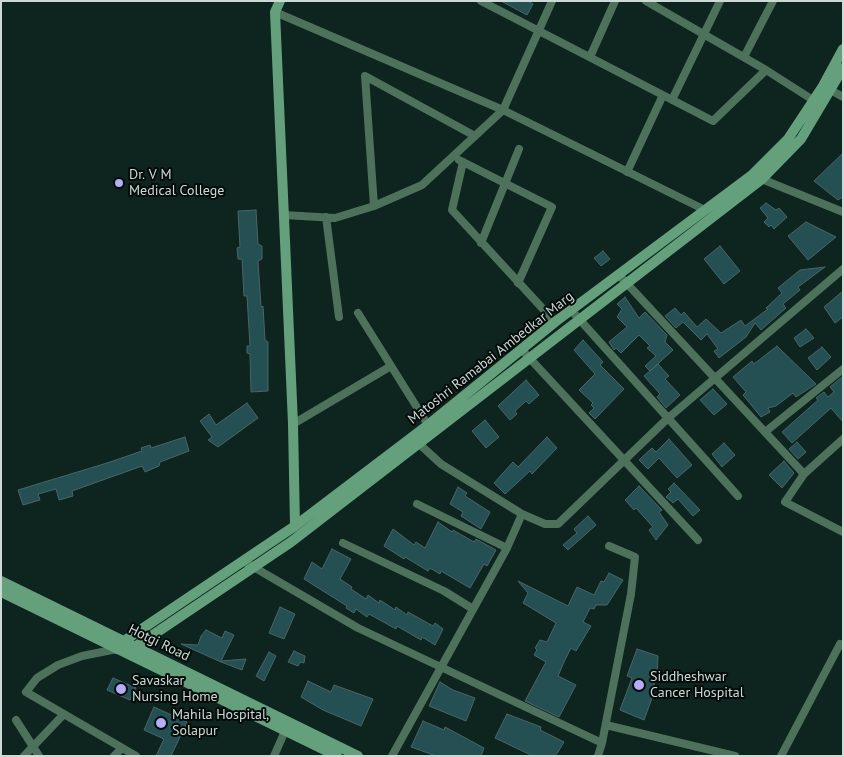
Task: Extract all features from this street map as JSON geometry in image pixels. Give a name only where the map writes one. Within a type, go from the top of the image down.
[{"type":"street","points":[[280,1],[275,12],[294,424],[295,526]]},
{"type":"street","points":[[481,1],[713,121],[766,70]]},
{"type":"street","points":[[284,215],[335,218],[374,206],[422,184],[503,110],[552,1]]},
{"type":"street","points":[[590,57],[615,1]]},
{"type":"street","points":[[646,1],[766,70],[813,100]]},
{"type":"street","points":[[672,100],[720,1]]},
{"type":"street","points":[[744,57],[773,1]]},
{"type":"street","points":[[275,12],[503,110],[706,210]]},
{"type":"street","name":"Matoshri Ramabai Ambedkar Marg","points":[[122,647],[416,440],[428,425],[525,354],[554,322],[706,210],[757,177],[788,139],[813,100],[827,88],[843,50]]},
{"type":"street","points":[[134,646],[255,568],[525,354],[627,283],[801,139],[827,88],[843,68]]},
{"type":"street","points":[[374,206],[365,76],[475,136]]},
{"type":"street","points":[[827,88],[843,97]]},
{"type":"street","points":[[627,172],[663,95]]},
{"type":"street","points":[[482,243],[519,149]]},
{"type":"street","points":[[452,157],[552,207],[518,283]]},
{"type":"street","points":[[463,162],[452,210],[554,322]]},
{"type":"street","points":[[757,177],[843,212]]},
{"type":"street","points":[[326,217],[339,317]]},
{"type":"street","points":[[416,440],[441,464],[522,514],[545,524],[558,524],[667,419],[843,269]]},
{"type":"street","points":[[619,275],[804,474]]},
{"type":"street","points":[[572,310],[667,419],[738,496]]},
{"type":"street","points":[[358,313],[428,425]]},
{"type":"street","points":[[525,354],[698,540]]},
{"type":"street","points":[[294,424],[391,366]]},
{"type":"street","points":[[765,432],[843,368]]},
{"type":"street","points":[[843,439],[804,474],[784,502],[843,532]]},
{"type":"street","points":[[417,504],[507,548]]},
{"type":"street","points":[[392,756],[507,548],[522,514]]},
{"type":"street","points":[[343,543],[444,590],[473,609]]},
{"type":"street","points":[[598,756],[606,725],[631,594],[635,557],[609,546]]},
{"type":"street","points":[[245,562],[358,628],[440,668],[602,742]]},
{"type":"street","name":"Hotgi Road","points":[[1,581],[122,647],[337,756]]},
{"type":"street","name":"Hotgi Road","points":[[1,592],[122,647],[134,646],[358,756]]},
{"type":"street","points":[[781,756],[840,644],[843,646]]},
{"type":"street","points":[[122,647],[82,656],[58,665],[37,678],[26,692],[136,756]]},
{"type":"street","points":[[24,756],[64,714]]},
{"type":"street","points":[[16,720],[40,756]]},
{"type":"street","points":[[606,725],[706,752],[735,756]]},
{"type":"street","points":[[274,756],[285,731]]},
{"type":"street","points":[[114,756],[122,748]]},
{"type":"building","points":[[501,1],[528,1],[533,4],[527,15]]},
{"type":"building","points":[[843,153],[843,197],[838,200],[814,181]]},
{"type":"building","points":[[766,203],[776,210],[779,208],[787,217],[774,229],[771,225],[769,227],[764,222],[768,218],[760,208]]},
{"type":"building","points":[[256,210],[258,244],[262,246],[262,259],[258,261],[265,340],[268,342],[268,391],[251,392],[250,354],[247,353],[247,346],[250,346],[247,296],[244,296],[242,259],[238,259],[237,248],[240,247],[238,211]]},
{"type":"building","points":[[806,222],[836,237],[808,260],[788,236]]},
{"type":"building","points":[[720,246],[740,271],[724,284],[704,259]]},
{"type":"building","points":[[603,251],[610,259],[601,266],[594,258]]},
{"type":"building","points":[[825,267],[798,287],[800,290],[783,304],[786,308],[761,330],[755,323],[746,337],[719,358],[714,351],[718,349],[707,334],[701,340],[683,322],[676,328],[665,316],[675,308],[681,315],[684,312],[697,327],[706,319],[721,333],[741,320],[745,326],[768,309],[766,308],[782,293],[778,288],[800,270]]},
{"type":"building","points":[[843,291],[843,317],[835,323],[824,307]]},
{"type":"building","points":[[625,297],[639,318],[645,312],[667,335],[665,342],[673,350],[650,371],[645,366],[656,356],[647,348],[650,346],[639,335],[621,353],[616,348],[614,350],[609,342],[627,327],[617,317],[622,309],[617,304]]},
{"type":"building","points":[[806,329],[814,338],[800,347],[794,338]]},
{"type":"building","points":[[583,340],[603,362],[600,365],[624,389],[595,419],[589,413],[594,408],[591,405],[593,403],[579,390],[595,374],[574,350]]},
{"type":"building","points":[[777,346],[816,384],[796,397],[793,393],[776,406],[768,408],[770,412],[761,417],[743,395],[746,392],[733,377],[752,361],[754,364]]},
{"type":"building","points":[[822,347],[831,357],[817,370],[808,358]]},
{"type":"building","points":[[658,364],[669,376],[665,379],[680,395],[666,408],[657,397],[660,394],[644,376]]},
{"type":"building","points":[[843,376],[843,422],[831,408],[792,443],[782,432],[818,400],[816,398],[824,392],[828,397],[834,392],[830,387]]},
{"type":"building","points":[[526,380],[539,395],[529,404],[526,401],[515,411],[517,414],[510,420],[498,406]]},
{"type":"building","points":[[713,389],[727,404],[714,415],[700,400]]},
{"type":"building","points":[[247,403],[258,418],[218,447],[208,440],[212,437],[200,421],[209,414],[216,425]]},
{"type":"building","points":[[485,420],[499,437],[486,448],[472,431]]},
{"type":"building","points":[[185,437],[189,451],[160,462],[159,466],[145,472],[142,466],[72,491],[73,496],[59,500],[56,489],[38,494],[40,500],[23,505],[18,490],[107,463],[142,451],[141,448],[150,445],[151,448]]},
{"type":"building","points":[[547,437],[557,448],[532,474],[530,471],[505,494],[494,483],[513,462],[518,467]]},
{"type":"building","points":[[669,439],[692,465],[677,478],[659,458],[648,469],[639,460],[652,448],[656,452]]},
{"type":"building","points":[[797,442],[806,452],[798,459],[789,449]]},
{"type":"building","points":[[724,443],[735,455],[722,467],[712,454]]},
{"type":"building","points":[[784,461],[794,473],[782,488],[769,475]]},
{"type":"building","points":[[674,483],[700,510],[693,516],[678,499],[673,503],[666,497],[671,492],[668,489]]},
{"type":"building","points":[[639,486],[662,510],[659,512],[668,525],[656,540],[649,530],[653,527],[636,508],[634,510],[625,500]]},
{"type":"building","points":[[458,487],[467,493],[465,496],[490,512],[481,529],[461,516],[463,512],[450,504]]},
{"type":"building","points":[[588,516],[596,525],[568,550],[563,545],[577,533],[574,529]]},
{"type":"building","points":[[438,522],[452,532],[453,530],[474,542],[476,539],[496,550],[487,566],[484,564],[470,588],[441,571],[440,574],[430,568],[428,571],[384,546],[393,529],[414,545],[416,542],[425,548]]},
{"type":"building","points":[[332,549],[351,559],[340,579],[352,587],[351,589],[366,599],[368,595],[379,603],[380,600],[395,610],[396,607],[407,615],[408,612],[433,626],[435,623],[443,629],[435,645],[422,637],[421,640],[397,626],[396,629],[369,614],[367,617],[356,609],[354,613],[346,608],[347,606],[304,579],[312,562],[322,569]]},
{"type":"building","points":[[609,573],[623,580],[607,605],[596,605],[594,609],[590,608],[583,622],[591,626],[576,651],[571,648],[564,662],[558,676],[576,685],[559,717],[525,701],[546,662],[534,655],[537,650],[535,648],[540,640],[547,642],[556,623],[523,603],[528,593],[518,581],[568,606],[577,587],[594,595],[601,581],[604,582]]},
{"type":"building","points":[[280,607],[295,614],[284,639],[269,633]]},
{"type":"building","points":[[206,630],[222,638],[225,631],[234,635],[221,661],[246,659],[242,670],[181,644],[198,645],[201,636]]},
{"type":"building","points":[[637,649],[658,656],[657,678],[649,695],[652,698],[644,720],[620,710],[632,678],[627,676]]},
{"type":"building","points":[[294,651],[305,656],[304,663],[300,662],[298,666],[288,662]]},
{"type":"building","points":[[269,652],[276,656],[264,681],[256,676]]},
{"type":"building","points":[[113,678],[136,688],[130,700],[107,690]]},
{"type":"building","points":[[308,681],[331,692],[334,685],[373,699],[361,726],[323,710],[301,697]]},
{"type":"building","points":[[440,682],[453,690],[475,698],[466,721],[429,706]]},
{"type":"building","points":[[154,707],[187,722],[171,756],[156,756],[164,739],[144,730]]},
{"type":"building","points":[[507,714],[541,727],[540,730],[564,742],[555,756],[533,756],[495,738]]},
{"type":"building","points":[[423,721],[444,730],[445,727],[484,748],[481,756],[436,756],[411,747]]},
{"type":"place","name":"Dr. V M Medical College","points":[[119,183]]},
{"type":"place","name":"Siddheshwar Cancer Hospital","points":[[639,685]]},
{"type":"place","name":"Savaskar Nursing Home","points":[[121,689]]},
{"type":"place","name":"Mahila Hospital, Solapur","points":[[161,723]]}]
